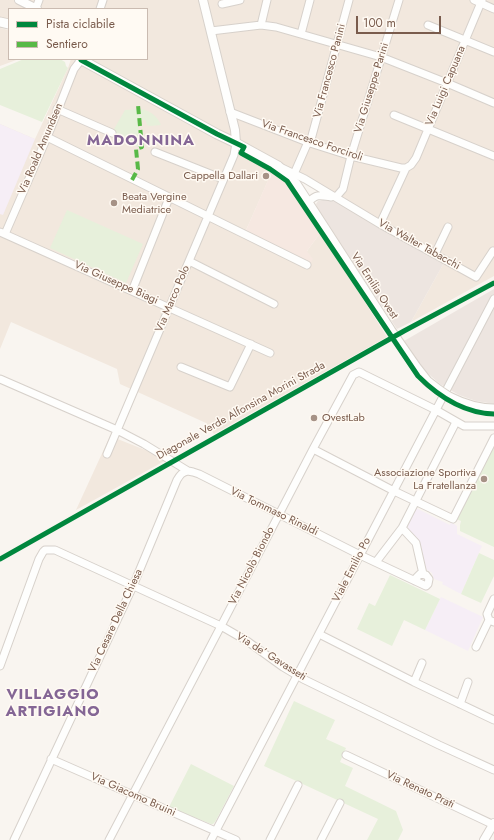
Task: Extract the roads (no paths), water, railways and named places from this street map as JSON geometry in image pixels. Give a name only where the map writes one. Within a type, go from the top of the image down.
[{"type":"main road","name":"Via Emilia Ovest","points":[[83,60],[278,166],[298,188],[308,202],[391,331],[422,376],[440,391],[470,406],[494,409]]},
{"type":"street","points":[[19,0],[34,8]]},
{"type":"street","points":[[203,0],[236,136],[236,143]]},
{"type":"street","points":[[222,4],[240,0]]},
{"type":"street","points":[[261,0],[264,12]]},
{"type":"street","points":[[261,25],[267,0]]},
{"type":"street","points":[[301,34],[310,0]]},
{"type":"street","name":"Via Francesco Panini","points":[[294,174],[309,142],[349,0]]},
{"type":"street","name":"Via Giuseppe Parini","points":[[336,197],[343,188],[351,156],[399,0]]},
{"type":"street","points":[[479,1],[494,9]]},
{"type":"street","name":"Via Luigi Capuana","points":[[406,168],[411,165],[416,158],[465,40],[479,1]]},
{"type":"street","points":[[211,31],[261,25],[276,27],[381,57],[494,103]]},
{"type":"street","points":[[428,25],[494,52]]},
{"type":"street","name":"Via Roald Amundsen","points":[[3,233],[47,137],[74,69],[80,60]]},
{"type":"street","points":[[57,109],[112,133]]},
{"type":"street","name":"Via Francesco Forciroli","points":[[230,112],[351,156],[406,168]]},
{"type":"street","points":[[394,116],[494,156]]},
{"type":"street","points":[[47,137],[307,265]]},
{"type":"street","name":"Via Marco Polo","points":[[107,454],[234,156],[236,143]]},
{"type":"street","points":[[154,152],[223,179]]},
{"type":"street","name":"Via Walter Tabacchi","points":[[278,166],[336,197],[380,224],[476,277],[493,251]]},
{"type":"street","points":[[380,224],[406,168]]},
{"type":"street","name":"Via Walter Tabacchi","points":[[298,188],[305,185],[312,186],[336,197]]},
{"type":"street","points":[[308,202],[320,195],[336,197]]},
{"type":"street","points":[[132,291],[169,198]]},
{"type":"street","points":[[435,254],[448,228]]},
{"type":"street","name":"Via Giuseppe Biagi","points":[[3,233],[270,353]]},
{"type":"street","points":[[188,261],[274,304]]},
{"type":"street","name":"Viale Emilio Po","points":[[211,840],[494,299]]},
{"type":"street","points":[[181,367],[230,387],[251,344]]},
{"type":"street","name":"Via Nicolò Biondo","points":[[109,840],[351,377],[355,373],[359,372],[436,410]]},
{"type":"street","name":"Via Tommaso Rinaldi","points":[[0,379],[117,430],[144,444],[188,471],[199,474],[278,515],[415,581]]},
{"type":"street","points":[[436,410],[464,426],[494,426]]},
{"type":"street","points":[[376,562],[402,528],[456,422]]},
{"type":"street","points":[[313,449],[394,491],[453,519],[494,438]]},
{"type":"street","name":"Via Cesare Della Chiesa","points":[[14,840],[133,586],[177,480],[180,474],[188,471]]},
{"type":"street","points":[[402,528],[416,543],[423,574],[426,575],[428,579],[428,584],[426,586],[415,581],[418,575],[423,574]]},
{"type":"street","name":"Via de’ Gavasseti","points":[[0,666],[39,559],[45,550],[60,551],[221,626],[247,641],[297,675],[439,745],[494,770]]},
{"type":"street","points":[[476,647],[492,621],[487,614],[494,599]]},
{"type":"street","points":[[319,634],[494,720]]},
{"type":"street","points":[[414,682],[422,663]]},
{"type":"street","points":[[460,704],[468,682]]},
{"type":"street","name":"Via Renato Prati","points":[[346,755],[494,824]]},
{"type":"street","name":"Via Giacomo Bruini","points":[[51,759],[236,840]]},
{"type":"street","points":[[270,840],[298,785]]},
{"type":"street","points":[[321,840],[340,803]]},
{"type":"street","points":[[484,840],[494,824]]},
{"type":"place","name":"Cappella Dallari","points":[[266,176]]},
{"type":"place","name":"Beata Vergine Mediatrice","points":[[114,203]]},
{"type":"place","name":"OvestLab","points":[[314,418]]},
{"type":"place","name":"Associazione Sportiva La Fratellanza","points":[[484,479]]},
{"type":"district","name":"MADONNINA","points":[[141,141]]},
{"type":"district","name":"VILLAGGIO ARTIGIANO","points":[[53,704]]}]
